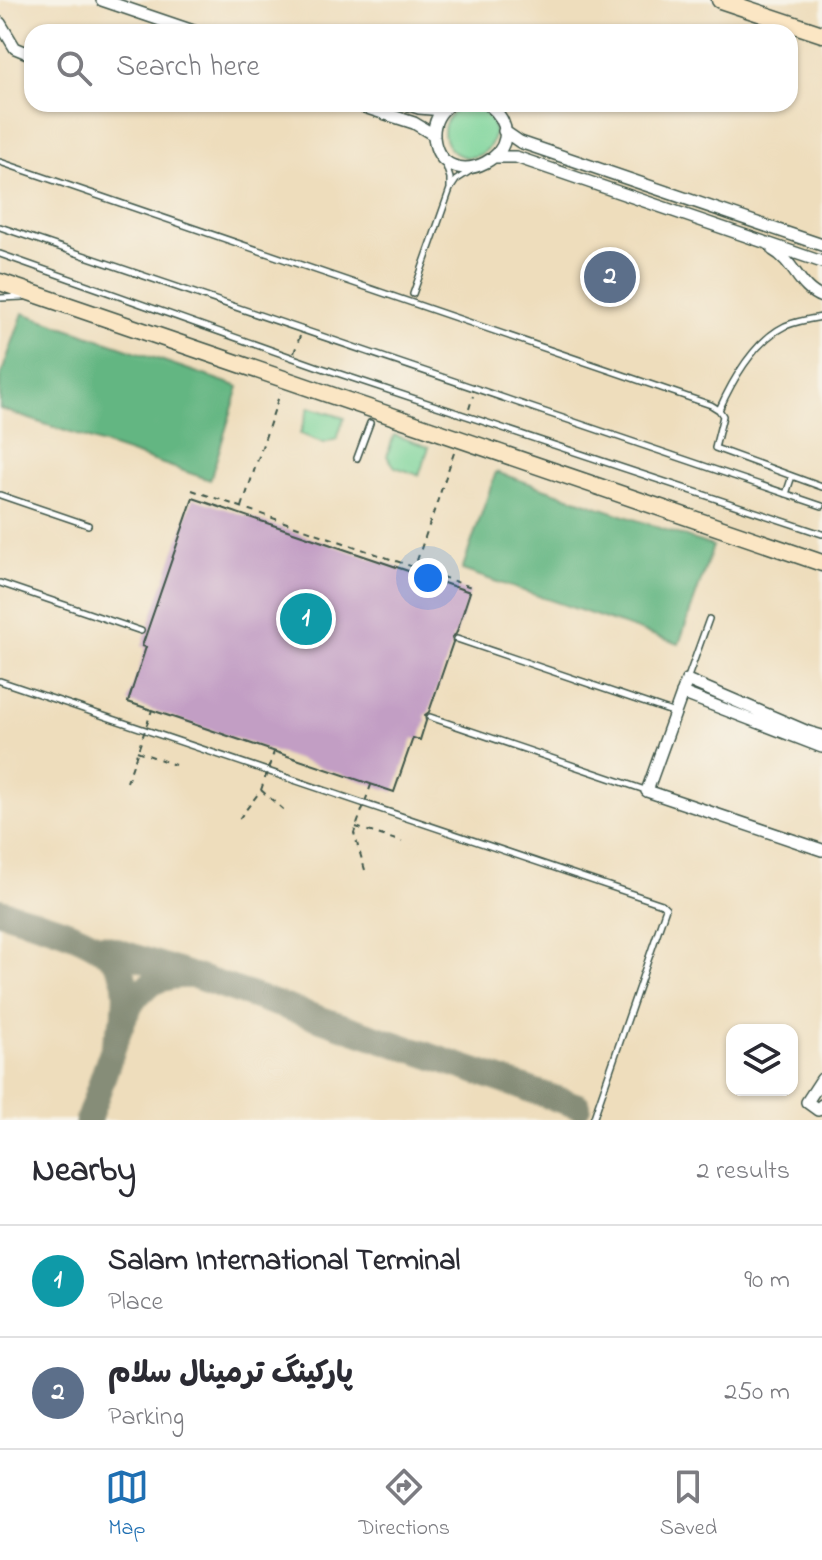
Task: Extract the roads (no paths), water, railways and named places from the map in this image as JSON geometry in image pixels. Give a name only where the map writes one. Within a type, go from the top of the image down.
[{"type":"street","points":[[102,0],[172,24]]},
{"type":"street","points":[[720,0],[792,24]]},
{"type":"street","points":[[0,23],[15,48],[24,52]]},
{"type":"street","points":[[798,26],[822,34]]},
{"type":"street","points":[[380,112],[414,123],[434,135]]},
{"type":"street","points":[[443,112],[434,135],[441,154],[457,166],[478,167],[495,157],[501,149],[504,131],[502,120],[495,112]]},
{"type":"street","points":[[504,131],[520,142],[822,245]]},
{"type":"street","points":[[495,157],[516,157],[822,262]]},
{"type":"street","points":[[758,242],[779,253],[804,285],[822,297]]},
{"type":"street","points":[[0,282],[822,563]]},
{"type":"street","points":[[822,736],[687,680],[647,791],[822,850]]},
{"type":"street","points":[[682,693],[822,747]]},
{"type":"street","points":[[821,1109],[807,1102],[822,1079]]},
{"type":"lane","points":[[0,43],[15,48]]},
{"type":"lane","points":[[441,154],[450,178],[450,189]]},
{"type":"lane","points":[[0,162],[719,410],[723,416],[723,426],[715,448],[822,487]]},
{"type":"lane","points":[[413,294],[450,189],[456,180],[478,167]]},
{"type":"lane","points":[[0,227],[822,506]]},
{"type":"lane","points":[[0,254],[292,357],[822,534]]},
{"type":"lane","points":[[0,298],[39,296]]},
{"type":"lane","points":[[719,410],[739,373],[764,342],[788,325],[822,317]]},
{"type":"lane","points":[[357,458],[370,423]]},
{"type":"lane","points":[[785,495],[792,476]]},
{"type":"lane","points":[[0,495],[88,525]]},
{"type":"lane","points":[[0,583],[141,631]]},
{"type":"lane","points":[[687,680],[709,619]]},
{"type":"lane","points":[[457,639],[675,713]]},
{"type":"lane","points":[[0,681],[662,904],[666,908],[593,1120]]},
{"type":"lane","points":[[430,717],[647,791]]},
{"type":"place","name":"پارکینگ ترمینال سلام","points":[[610,277]]},
{"type":"place","name":"Salam International Terminal","points":[[306,619]]}]
